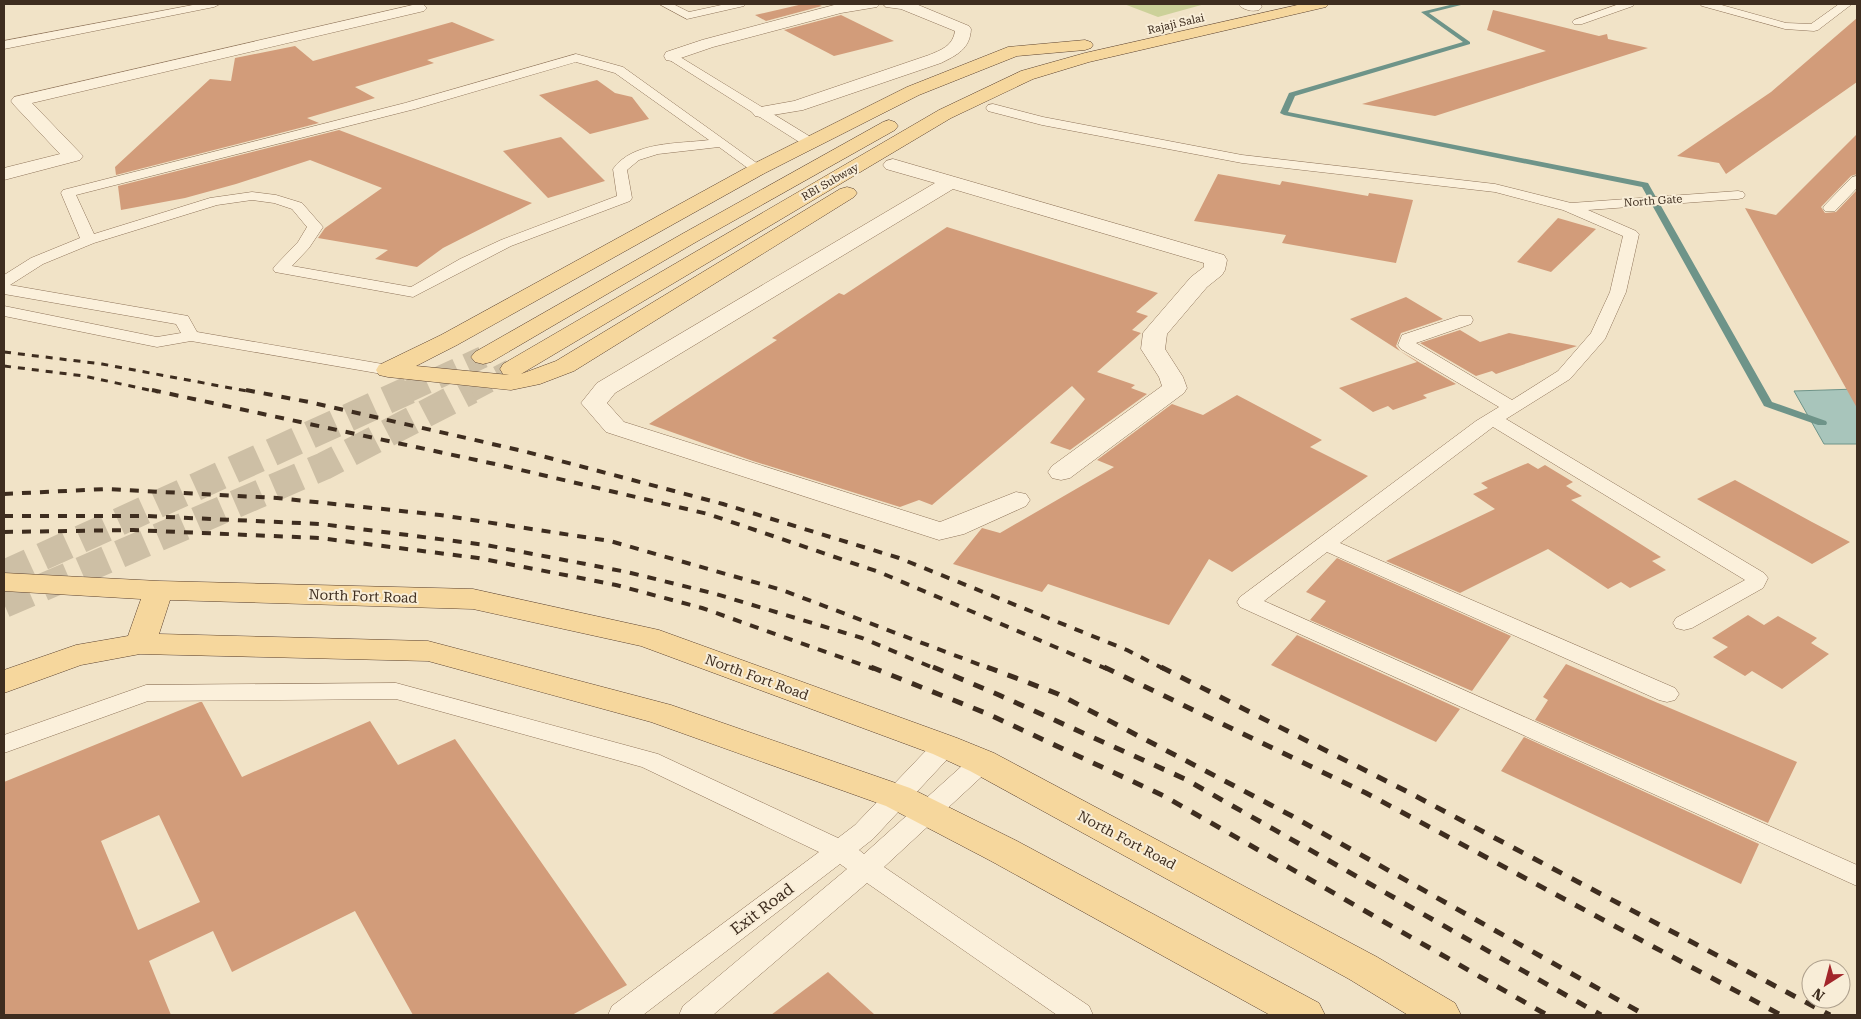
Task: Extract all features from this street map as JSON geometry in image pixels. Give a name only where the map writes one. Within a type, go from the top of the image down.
[{"type":"main road","name":"Rajaji Salai","points":[[1168,40],[1321,4]]},
{"type":"main road","name":"Rajaji Salai","points":[[1086,45],[1256,5]]},
{"type":"main road","points":[[388,370],[511,383],[547,374],[565,366],[893,165],[993,108],[1081,70],[1168,40]]},
{"type":"main road","name":"RBI Subway","points":[[512,369],[946,114],[1027,74],[1085,58],[1168,40]]},
{"type":"main road","points":[[388,370],[457,335],[758,168],[913,90],[1014,51],[1086,45]]},
{"type":"main road","name":"RBI Subway","points":[[483,357],[672,247],[946,94],[1035,57],[1086,45]]},
{"type":"main road","name":"North Fort Road","points":[[4,582],[159,590],[473,599],[648,637],[945,746],[982,762],[1363,968],[1440,1015]]},
{"type":"main road","points":[[140,644],[159,590]]},
{"type":"main road","points":[[4,682],[76,656],[140,644],[428,651],[660,713],[898,797],[930,812],[1305,1015]]},
{"type":"street","points":[[672,56],[708,43],[840,8],[872,4]]},
{"type":"street","points":[[761,112],[797,106],[936,59],[956,48],[963,39],[963,29],[903,4],[891,4]]},
{"type":"street","points":[[4,174],[74,156],[20,101],[419,8]]},
{"type":"street","points":[[4,155],[69,152]]},
{"type":"street","points":[[893,165],[1216,260],[1214,270],[1199,282],[1155,333],[1153,349],[1171,377],[1174,388],[1061,472]]},
{"type":"street","points":[[951,182],[606,388],[594,403],[615,427],[939,531],[954,528],[1016,500]]},
{"type":"lane","points":[[4,44],[214,4]]},
{"type":"lane","points":[[665,4],[687,16],[740,4]]},
{"type":"lane","points":[[1578,22],[1629,4]]},
{"type":"lane","points":[[1706,4],[1786,26],[1814,28],[1846,4]]},
{"type":"lane","points":[[672,56],[809,142]]},
{"type":"lane","points":[[88,240],[68,193],[410,106],[576,58],[619,70],[758,168]]},
{"type":"lane","points":[[993,108],[1042,121],[1242,159],[1495,188],[1568,207],[1631,234],[1618,292],[1599,335],[1564,375],[1493,419],[1248,602],[1857,876]]},
{"type":"lane","points":[[4,282],[37,261],[88,240],[215,200],[252,196],[276,199],[297,206],[315,227],[304,245],[281,269],[413,292],[466,262],[506,243],[625,198],[620,169],[634,157],[656,150],[722,143]]},
{"type":"lane","points":[[1830,208],[1857,180]]},
{"type":"lane","name":"North Gate","points":[[1568,207],[1738,195]]},
{"type":"lane","points":[[4,289],[182,320],[191,336]]},
{"type":"lane","points":[[4,311],[157,342],[191,336],[388,370]]},
{"type":"lane","points":[[1466,320],[1408,339],[1407,345],[1513,408]]},
{"type":"lane","points":[[1493,419],[1757,578],[1755,583],[1684,623]]},
{"type":"lane","points":[[1326,544],[1667,694]]},
{"type":"lane","points":[[4,744],[146,693],[396,691],[649,760],[839,850],[1079,1015]]},
{"type":"lane","name":"Exit Road","points":[[622,1015],[864,832],[945,746]]},
{"type":"lane","points":[[693,1015],[930,812],[982,762]]},
{"type":"green space","points":[[1124,4],[1205,4],[1158,17]]},
{"type":"water","points":[[1857,389],[1857,444],[1824,444],[1794,391]]},
{"type":"building","points":[[803,4],[822,6],[766,21],[755,15]]},
{"type":"building","points":[[1493,10],[1599,36],[1607,34],[1608,39],[1648,48],[1435,116],[1362,104],[1546,51],[1487,30]]},
{"type":"building","points":[[841,15],[894,41],[834,56],[784,30]]},
{"type":"building","points":[[1857,18],[1857,82],[1726,174],[1719,163],[1677,156],[1771,92]]},
{"type":"building","points":[[452,22],[495,40],[427,60],[434,63],[355,87],[375,98],[307,118],[319,123],[116,175],[115,167],[210,79],[231,81],[235,58],[295,46],[313,61]]},
{"type":"building","points":[[597,80],[615,93],[632,97],[649,119],[590,134],[539,95]]},
{"type":"building","points":[[339,130],[532,203],[443,248],[417,267],[375,259],[388,250],[318,238],[325,228],[382,188],[310,160],[185,198],[121,210],[118,186]]},
{"type":"building","points":[[1857,134],[1857,174],[1851,176],[1821,207],[1825,213],[1836,212],[1857,190],[1857,408],[1745,208],[1776,215]]},
{"type":"building","points":[[561,137],[605,181],[548,198],[503,151]]},
{"type":"building","points":[[1218,174],[1280,185],[1282,181],[1368,196],[1369,193],[1413,200],[1396,263],[1282,243],[1286,235],[1194,221]]},
{"type":"building","points":[[1558,218],[1596,229],[1551,272],[1517,262]]},
{"type":"building","points":[[947,227],[1158,293],[1136,312],[1148,316],[1132,330],[1141,333],[1097,372],[1135,385],[1131,388],[1147,394],[1070,450],[1050,443],[1085,399],[1072,386],[932,505],[919,500],[900,507],[753,461],[649,424],[777,340],[772,338],[839,293],[844,295]]},
{"type":"building","points":[[1406,297],[1443,319],[1401,333],[1396,346],[1400,351],[1456,384],[1423,395],[1427,398],[1393,410],[1388,406],[1373,412],[1339,388],[1417,362],[1350,319]]},
{"type":"building","points":[[1460,330],[1480,342],[1509,333],[1577,346],[1496,374],[1492,371],[1476,376],[1420,343]]},
{"type":"building","points":[[1237,395],[1322,440],[1310,447],[1368,476],[1232,572],[1209,559],[1169,625],[1048,584],[1042,592],[953,564],[982,528],[1000,533],[1114,467],[1097,460],[1172,404],[1203,415]]},
{"type":"building","points":[[1528,463],[1538,469],[1545,465],[1573,482],[1566,486],[1582,496],[1571,500],[1661,557],[1652,561],[1666,570],[1630,588],[1621,582],[1608,589],[1548,549],[1460,593],[1386,561],[1495,509],[1473,494],[1488,488],[1481,483]]},
{"type":"building","points":[[1735,480],[1850,542],[1812,564],[1697,499]]},
{"type":"building","points":[[1337,558],[1511,636],[1472,691],[1310,620],[1326,601],[1306,592]]},
{"type":"building","points":[[1748,615],[1764,625],[1778,616],[1817,638],[1811,643],[1829,654],[1782,689],[1752,671],[1745,676],[1713,657],[1728,647],[1712,638]]},
{"type":"building","points":[[1297,635],[1460,709],[1436,742],[1271,665]]},
{"type":"building","points":[[1566,664],[1797,762],[1768,823],[1535,720],[1548,700],[1543,697]]},
{"type":"building","points":[[200,702],[202,702],[242,777],[370,721],[398,765],[455,739],[627,985],[572,1015],[413,1015],[355,911],[232,972],[213,931],[149,961],[171,1015],[4,1015],[4,782]],"holes":[[[159,815],[200,902],[138,930],[101,841]]]},
{"type":"building","points":[[1524,737],[1759,844],[1741,884],[1501,771]]},
{"type":"building","points":[[828,972],[875,1015],[771,1015]]},
{"type":"waterway","points":[[1462,4],[1424,12],[1468,43],[1292,95],[1284,113],[1645,185],[1768,404],[1822,423]]},
{"type":"tunnel","points":[[407,392],[483,357]]},
{"type":"tunnel","points":[[469,392],[511,370]]},
{"type":"tunnel","points":[[4,574],[409,390]]},
{"type":"tunnel","points":[[4,604],[324,466],[471,390]]},
{"type":"railway","points":[[4,352],[102,364],[252,392]]},
{"type":"railway","points":[[4,366],[84,376],[158,392]]},
{"type":"railway","points":[[152,390],[504,466],[708,514],[879,572],[1107,669]]},
{"type":"railway","points":[[246,390],[309,402],[523,451],[723,504],[899,558],[1127,650],[1164,669]]},
{"type":"railway","points":[[4,494],[106,489],[277,498],[440,515],[610,541],[782,590],[991,669]]},
{"type":"railway","points":[[4,516],[146,516],[321,524],[486,545],[627,572],[716,594],[862,638],[936,669]]},
{"type":"railway","points":[[4,532],[133,530],[319,538],[478,558],[616,585],[702,608],[874,669]]},
{"type":"railway","points":[[871,667],[988,714],[1164,796],[1547,1015]]},
{"type":"railway","points":[[933,667],[1185,779],[1601,1015]]},
{"type":"railway","points":[[987,667],[1058,694],[1292,816],[1645,1015]]},
{"type":"railway","points":[[1104,667],[1366,793],[1781,1015]]},
{"type":"railway","points":[[1161,667],[1406,791],[1830,1015]]}]
